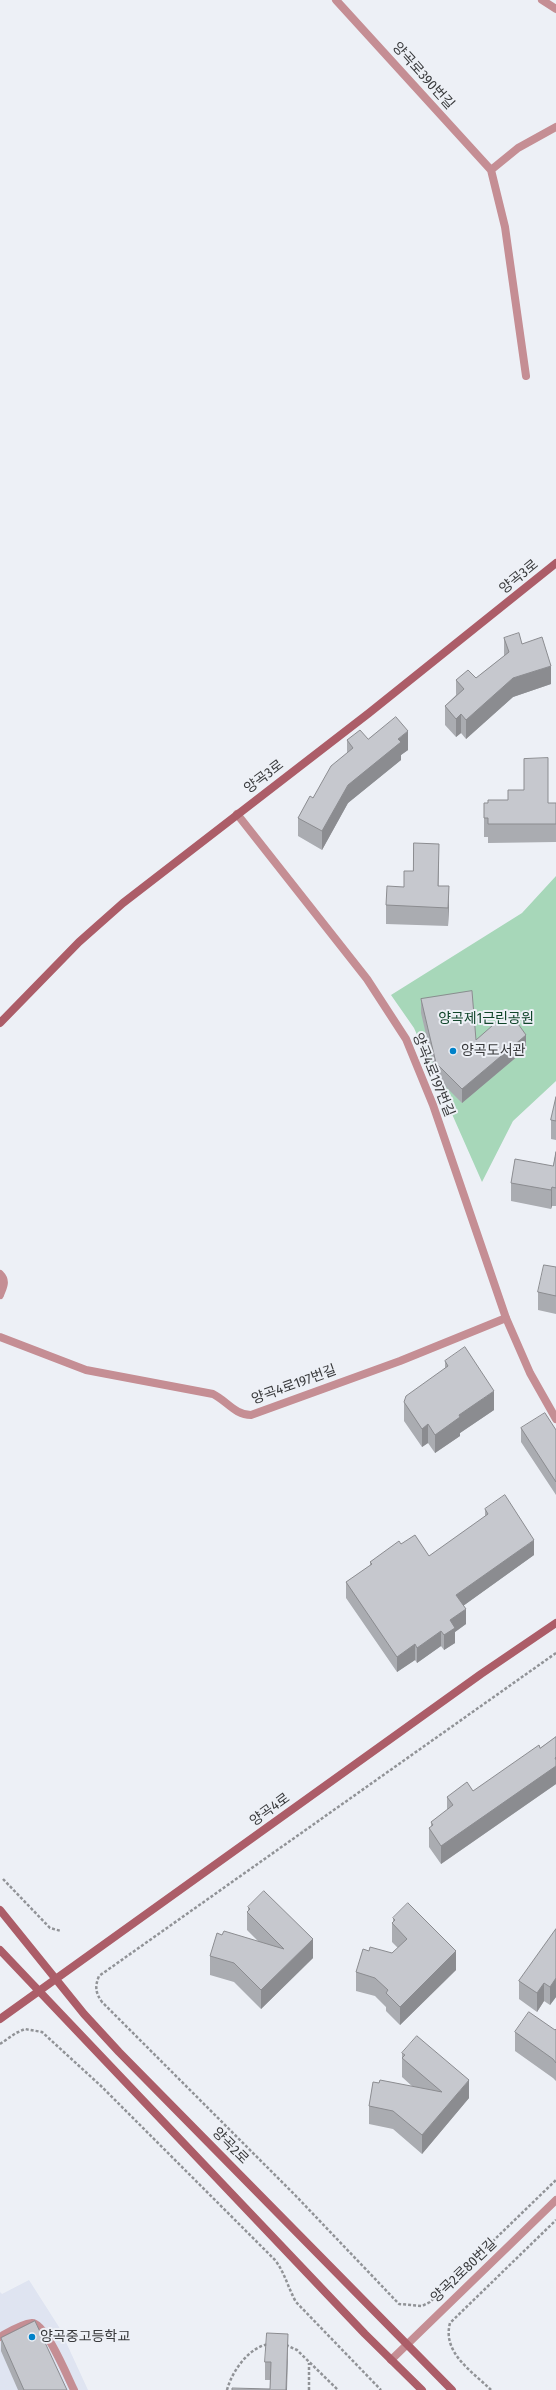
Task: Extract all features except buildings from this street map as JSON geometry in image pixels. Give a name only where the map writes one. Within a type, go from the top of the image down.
[{"type":"street","name":"양곡로390번길","points":[[336,0],[491,170],[505,227],[526,376]]},
{"type":"street","points":[[542,0],[556,9]]},
{"type":"street","points":[[491,170],[518,148],[556,127]]},
{"type":"street","name":"양곡3로","points":[[0,1024],[79,942],[103,920],[237,814],[369,713],[556,563]]},
{"type":"street","name":"양곡4로197번길","points":[[237,814],[367,979],[406,1039],[433,1104],[506,1318],[530,1373],[556,1419]]},
{"type":"street","points":[[0,1274],[4,1278],[4,1283],[0,1295]]},
{"type":"street","name":"양곡4로197번길","points":[[0,1337],[86,1370],[213,1394],[224,1400],[242,1415],[251,1416],[400,1361],[506,1318]]},
{"type":"street","name":"양곡4로","points":[[0,2019],[56,1977],[249,1842],[481,1674],[556,1623]]},
{"type":"street","name":"양곡2로","points":[[0,1910],[56,1977],[84,2014],[119,2052],[406,2346],[452,2390]]},
{"type":"street","points":[[0,1950],[37,1991],[391,2360],[422,2390]]},
{"type":"street","name":"양곡2로80번길","points":[[391,2360],[556,2200]]},
{"type":"street","points":[[0,2337],[24,2325],[33,2323],[39,2324],[48,2337],[74,2390]]},
{"type":"path","points":[[556,1653],[99,1976],[95,1985],[96,1994],[102,2002],[262,2162],[399,2304],[422,2306],[430,2302],[556,2180]]},
{"type":"path","points":[[4,1879],[50,1928],[61,1931]]},
{"type":"path","points":[[0,2044],[16,2033],[25,2029],[42,2032],[48,2037],[101,2086],[275,2260],[282,2268],[289,2290],[296,2302],[381,2390]]},
{"type":"path","points":[[491,2390],[452,2352],[447,2337],[450,2323],[556,2220]]},
{"type":"path","points":[[227,2390],[236,2369],[245,2358],[271,2343]]},
{"type":"path","points":[[281,2344],[297,2350],[338,2390]]},
{"type":"path","points":[[309,2362],[309,2390]]},
{"type":"shaded area","name":"양곡중고등학교","points":[[29,2280],[59,2327],[88,2390],[0,2390],[0,2292],[2,2294]]},
{"type":"green space","name":"양곡제1근린공원","points":[[556,876],[556,1081],[513,1121],[482,1182],[414,1028],[391,995],[522,913]]},
{"type":"place","name":"양곡도서관","points":[[453,1051]]},
{"type":"place","name":"양곡중고등학교","points":[[32,2337]]}]
